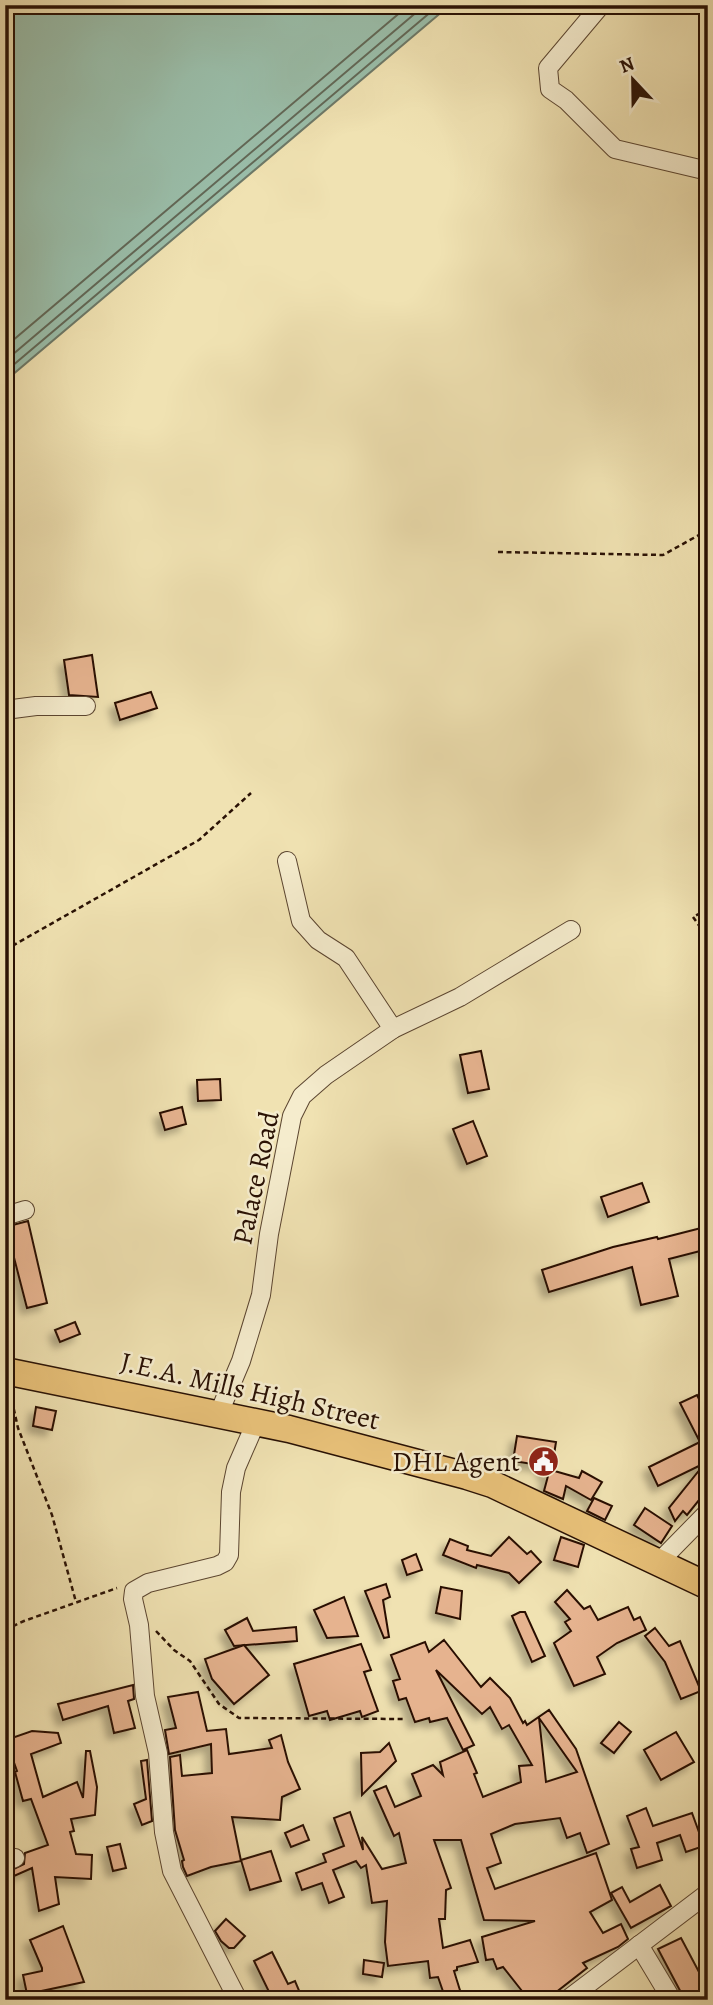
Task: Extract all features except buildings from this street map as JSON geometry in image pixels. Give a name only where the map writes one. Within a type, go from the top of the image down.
[{"type":"highway","name":"J.E.A. Mills High Street","points":[[7,1381],[219,1413],[492,1484],[708,1586]]},
{"type":"street","points":[[601,5],[548,68],[550,89],[566,100],[615,149],[708,171]]},
{"type":"street","points":[[5,710],[36,706],[86,706]]},
{"type":"street","points":[[287,861],[301,921],[318,940],[346,958],[393,1029]]},
{"type":"street","name":"Palace Road","points":[[219,1413],[241,1361],[261,1295],[269,1234],[292,1116],[302,1096],[326,1075],[393,1029],[460,997],[570,930]]},
{"type":"street","points":[[5,1216],[26,1210]]},
{"type":"street","points":[[239,2000],[172,1871],[164,1832],[158,1753],[145,1696],[135,1599],[148,1583],[225,1562],[229,1555],[231,1492],[236,1468],[256,1422]]},
{"type":"street","points":[[659,1562],[708,1512]]},
{"type":"street","points":[[567,2000],[708,1893]]},
{"type":"street","points":[[639,1945],[672,2000]]},
{"type":"path","points":[[498,552],[663,555],[708,530]]},
{"type":"path","points":[[5,950],[199,840],[251,793]]},
{"type":"path","points":[[708,909],[693,917],[708,938]]},
{"type":"path","points":[[7,1381],[18,1428],[52,1515],[76,1602]]},
{"type":"path","points":[[5,1630],[113,1588],[135,1599],[174,1650],[190,1661],[219,1704],[239,1718],[404,1718]]},
{"type":"water","points":[[5,5],[450,5],[5,381]]},
{"type":"place","name":"DHL Agent","points":[[543,1462]]}]
